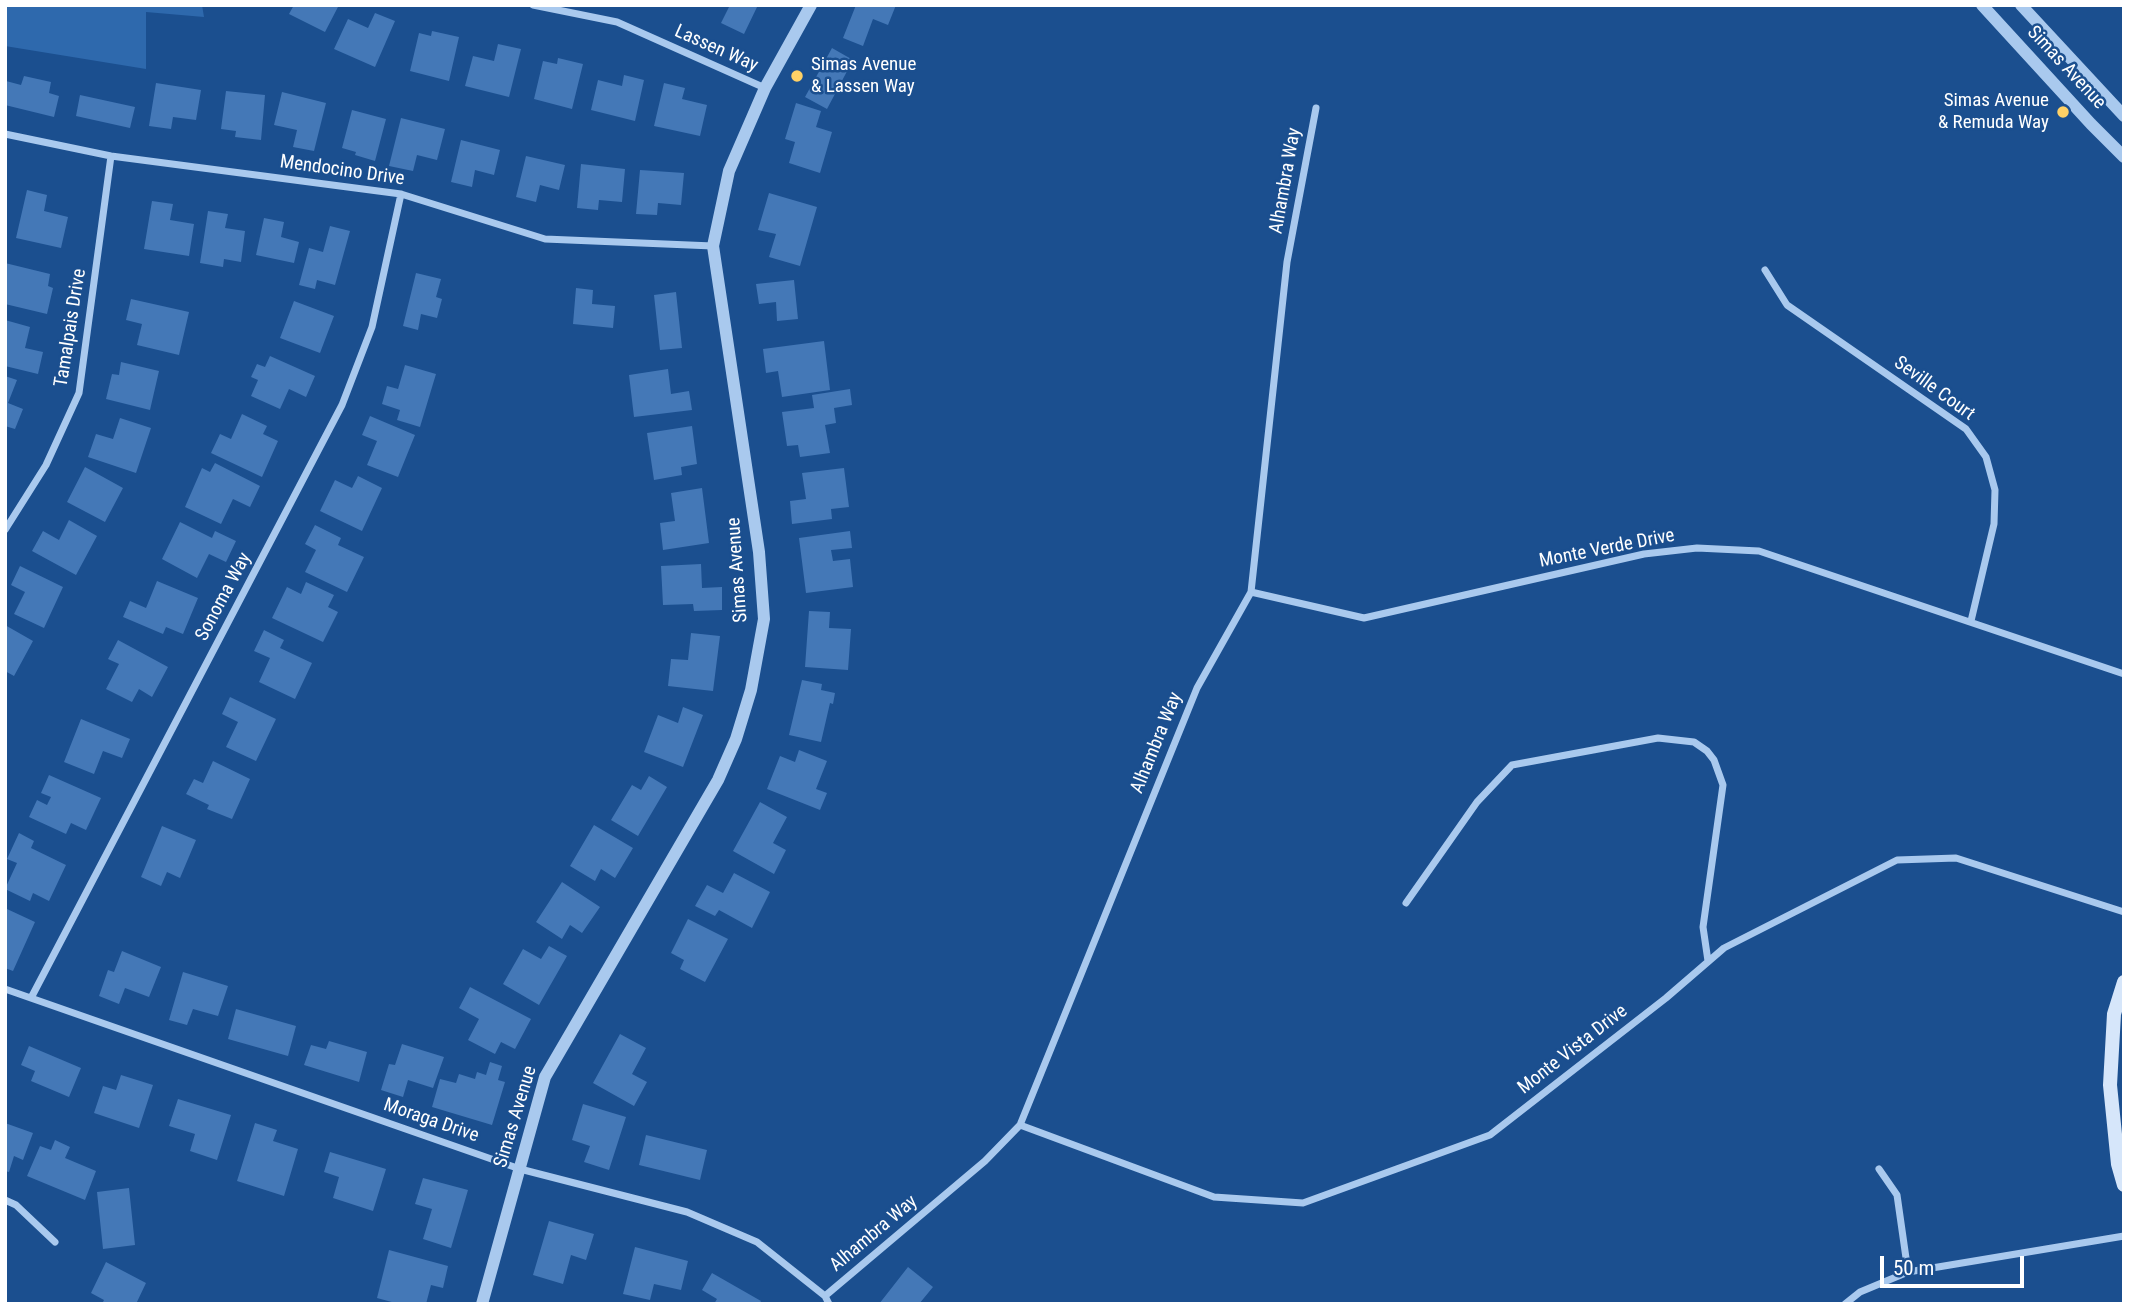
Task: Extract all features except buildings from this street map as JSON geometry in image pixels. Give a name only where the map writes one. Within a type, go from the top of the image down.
[{"type":"main road","points":[[2124,982],[2114,1014],[2110,1085],[2118,1164],[2124,1185]]},
{"type":"street","name":"Lassen Way","points":[[533,5],[617,22],[765,88]]},
{"type":"street","name":"Simas Avenue","points":[[482,1304],[545,1077],[718,780],[736,739],[751,690],[764,619],[759,552],[713,246],[729,172],[765,88],[811,5]]},
{"type":"street","name":"Simas Avenue","points":[[1982,5],[2124,157]]},
{"type":"street","name":"Simas Avenue","points":[[2021,5],[2124,116]]},
{"type":"street","name":"Alhambra Way","points":[[827,1300],[985,1161],[1020,1125],[1197,688],[1251,592],[1287,262],[1316,108]]},
{"type":"street","name":"Mendocino Drive","points":[[5,134],[111,156],[401,194],[545,239],[713,246]]},
{"type":"street","name":"Tamalpais Drive","points":[[5,530],[46,465],[79,393],[111,156]]},
{"type":"street","name":"Sonoma Way","points":[[31,998],[342,405],[372,327],[401,194]]},
{"type":"street","name":"Seville Court","points":[[1765,270],[1787,304],[1966,429],[1986,457],[1994,490],[1994,524],[1971,621]]},
{"type":"street","name":"Monte Verde Drive","points":[[1251,592],[1364,618],[1644,554],[1697,548],[1759,551],[2124,674]]},
{"type":"street","points":[[1406,902],[1477,802],[1512,765],[1658,738],[1694,742],[1714,760],[1723,785],[1703,927],[1708,961]]},
{"type":"street","name":"Monte Vista Drive","points":[[1020,1125],[1214,1197],[1303,1203],[1490,1135],[1666,998],[1724,948],[1897,860],[1956,858],[2124,912]]},
{"type":"street","name":"Moraga Drive","points":[[5,989],[520,1169],[687,1212],[757,1242],[827,1300]]},
{"type":"street","points":[[1879,1169],[1897,1195],[1908,1272]]},
{"type":"street","points":[[5,1200],[16,1205],[55,1242]]},
{"type":"street","points":[[1845,1304],[1860,1292],[1908,1272],[2124,1236]]},
{"type":"shaded area","points":[[5,5],[202,5],[204,17],[146,12],[146,69],[5,46]]},
{"type":"place","name":"Simas Avenue & Lassen Way","points":[[797,76]]},
{"type":"place","name":"Simas Avenue & Remuda Way","points":[[2063,112]]}]
